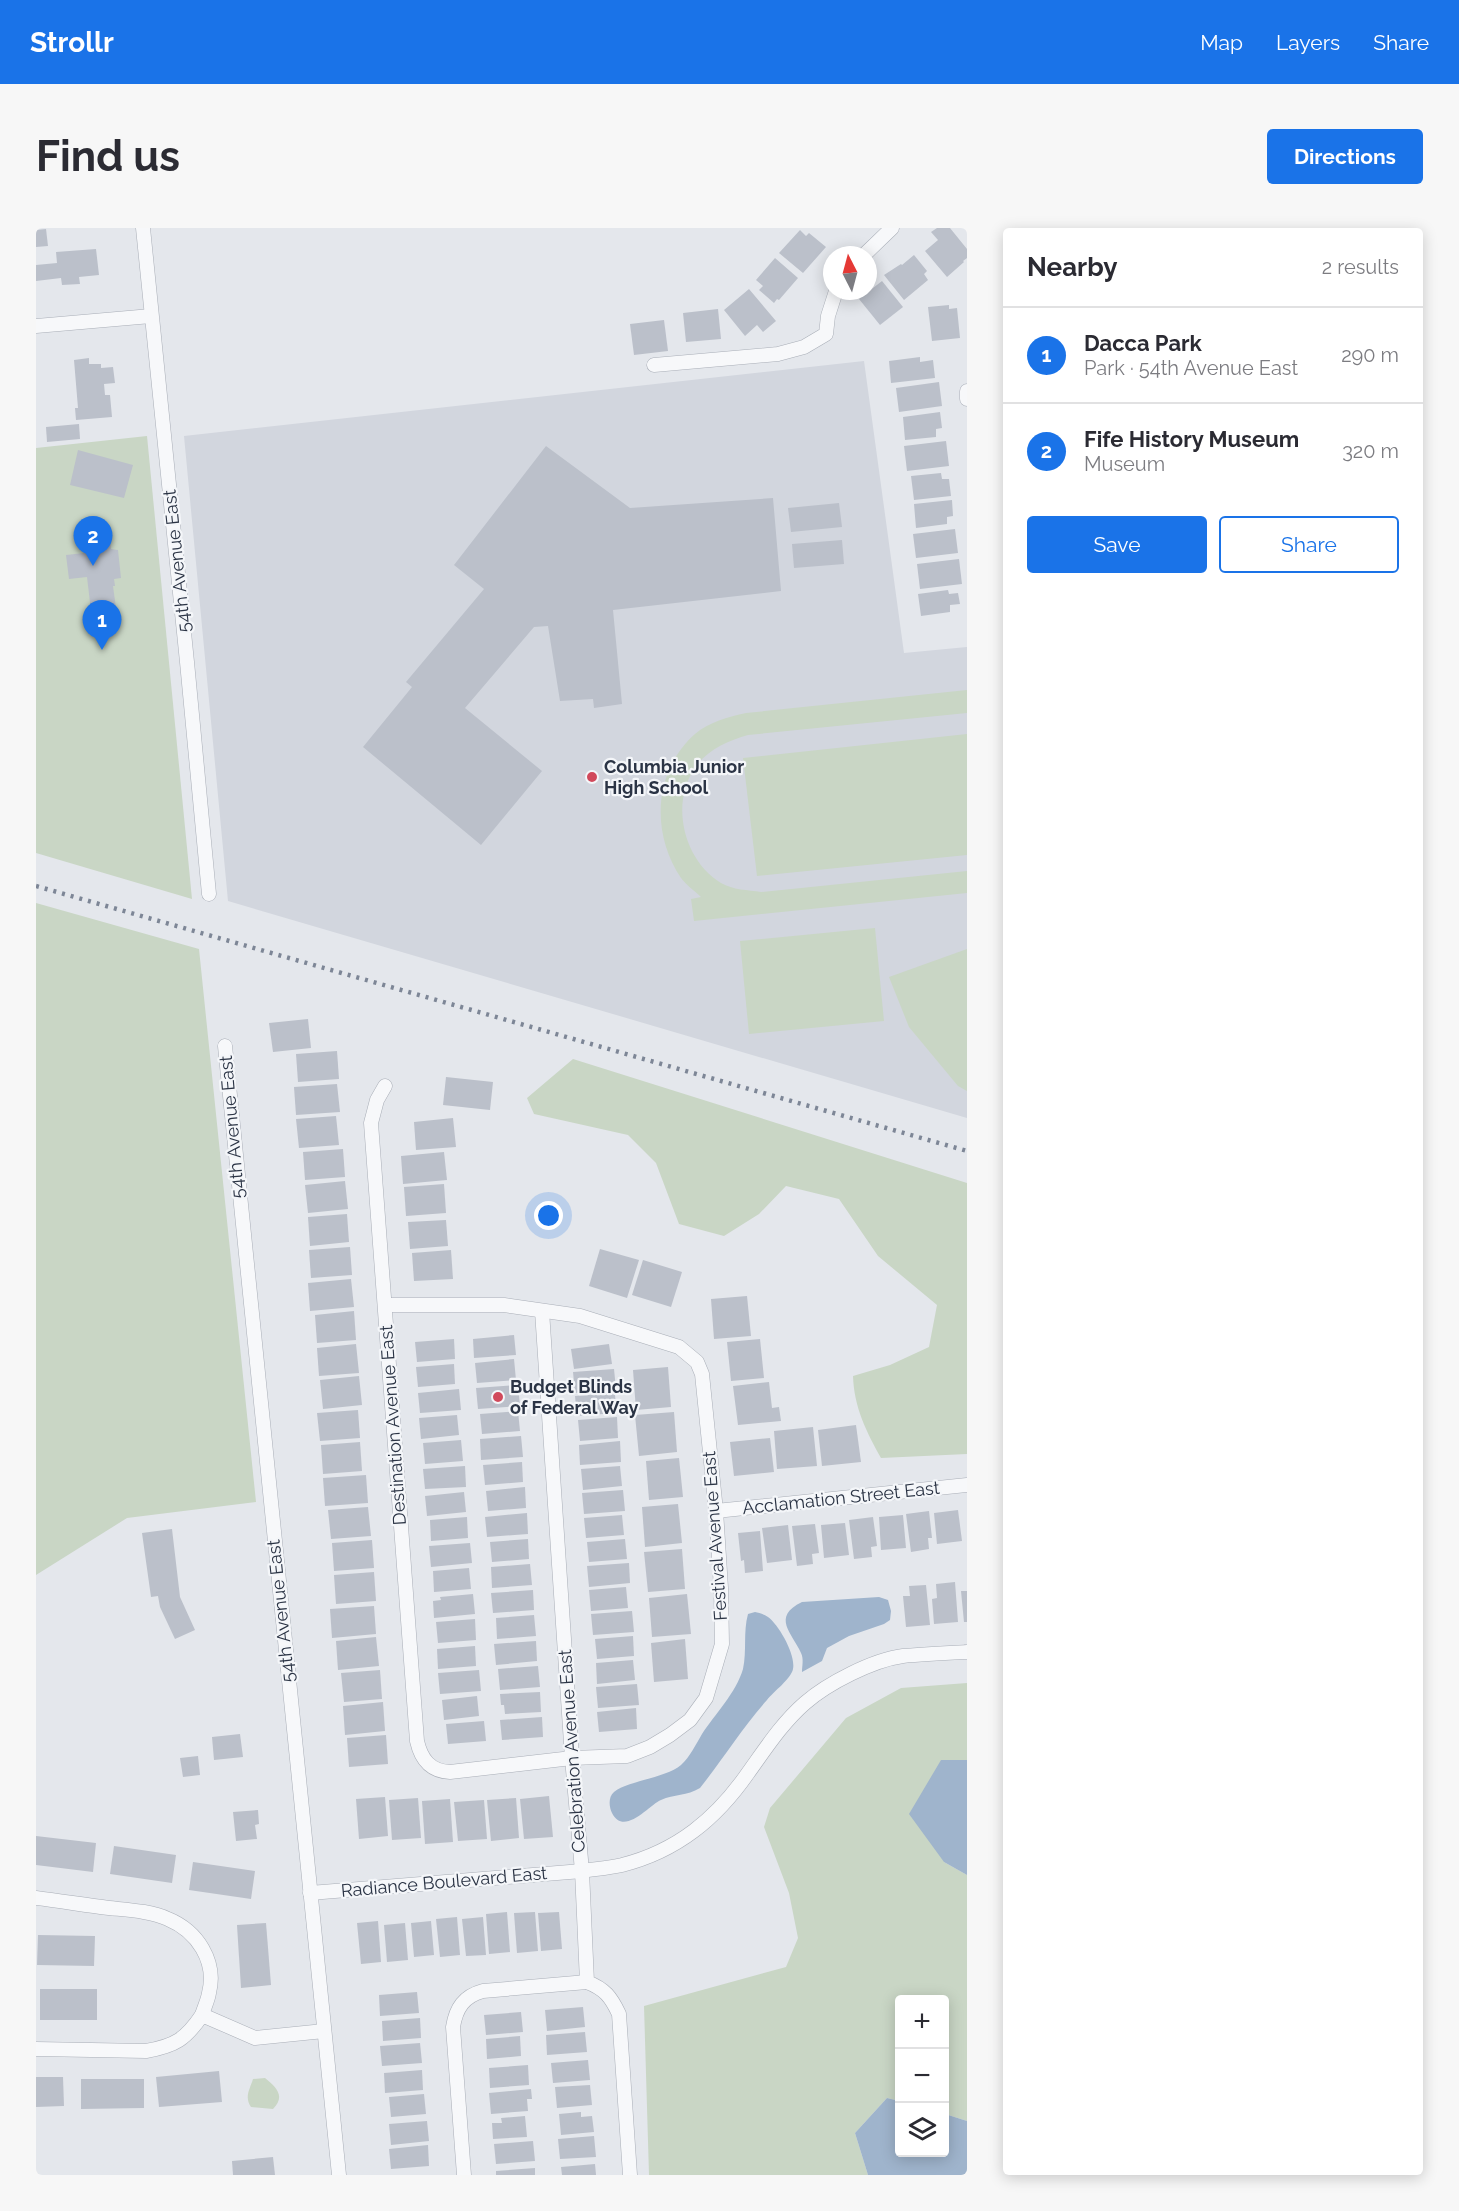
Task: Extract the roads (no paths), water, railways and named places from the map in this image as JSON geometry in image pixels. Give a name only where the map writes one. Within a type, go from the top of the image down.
[{"type":"street","name":"54th Avenue East","points":[[143,228],[188,662],[209,894]]},
{"type":"street","points":[[873,246],[892,228]]},
{"type":"street","points":[[654,365],[778,354],[804,347],[826,334],[833,300]]},
{"type":"street","points":[[36,326],[152,316]]},
{"type":"street","name":"54th Avenue East","points":[[225,1046],[339,2175]]},
{"type":"street","name":"Destination Avenue East","points":[[386,1086],[377,1100],[371,1123],[417,1741],[419,1752],[427,1763]]},
{"type":"street","points":[[385,1305],[504,1305],[542,1311]]},
{"type":"street","name":"Festival Avenue East","points":[[427,1763],[433,1768],[450,1772],[572,1758],[627,1756],[650,1747],[690,1720],[706,1698],[722,1644],[716,1511],[702,1374],[698,1362],[679,1347],[580,1316],[542,1311]]},
{"type":"street","name":"Celebration Avenue East","points":[[542,1311],[572,1758],[582,1870],[587,1982]]},
{"type":"street","name":"Acclamation Street East","points":[[716,1511],[967,1485]]},
{"type":"street","name":"Radiance Boulevard East","points":[[310,1893],[582,1870],[622,1865],[657,1853],[688,1837],[722,1808],[785,1723],[806,1702],[867,1667],[901,1656],[967,1652]]},
{"type":"street","points":[[36,1898],[167,1918],[180,1925],[200,1942],[207,1956],[210,1973],[210,1992],[202,2015],[191,2032],[176,2042],[146,2051],[36,2049]]},
{"type":"street","points":[[464,2175],[453,2027],[460,2005],[473,1994],[483,1991],[587,1982],[605,1990],[612,1998],[619,2014],[630,2175]]},
{"type":"street","points":[[202,2015],[255,2038],[324,2031]]},
{"type":"water","points":[[879,1597],[888,1600],[891,1611],[890,1620],[849,1636],[827,1648],[822,1661],[802,1672],[802,1655],[786,1626],[788,1613],[793,1608],[802,1602]]},
{"type":"water","points":[[755,1612],[765,1615],[782,1633],[792,1656],[792,1673],[758,1711],[700,1788],[661,1800],[630,1821],[617,1820],[610,1808],[612,1794],[620,1788],[666,1773],[681,1765],[730,1695],[743,1669],[748,1614]]},
{"type":"water","points":[[941,1760],[967,1760],[967,1875],[944,1862],[909,1814]]},
{"type":"water","points":[[887,2098],[895,2100],[895,2157],[949,2157],[949,2115],[967,2121],[967,2175],[868,2175],[855,2133]]},
{"type":"railway","points":[[36,886],[967,1151]]},
{"type":"place","name":"Fife History Museum","points":[[93,566]]},
{"type":"place","name":"Dacca Park","points":[[102,650]]},
{"type":"place","name":"Columbia Junior High School","points":[[592,777]]},
{"type":"place","name":"Budget Blinds of Federal Way","points":[[498,1397]]}]
